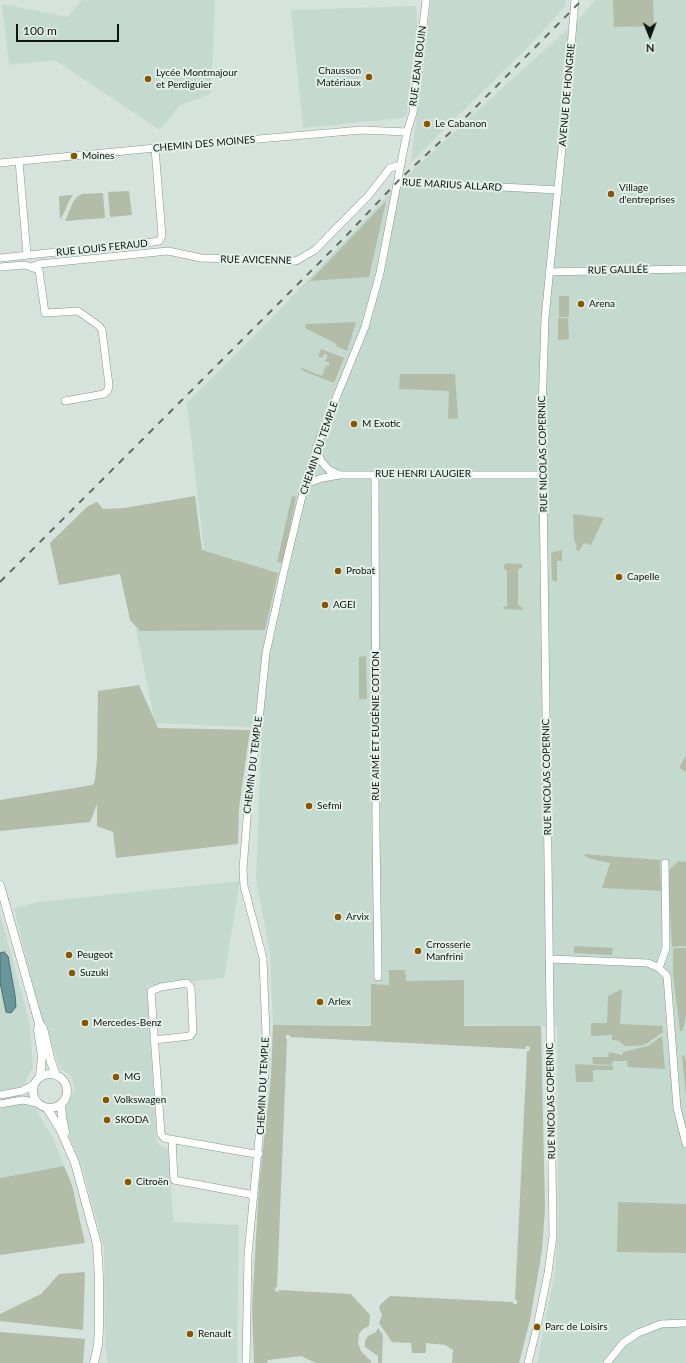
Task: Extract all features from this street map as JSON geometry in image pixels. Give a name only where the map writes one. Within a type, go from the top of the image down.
[{"type":"main road","points":[[0,885],[39,1023],[43,1028],[51,1062],[56,1075],[63,1080],[67,1089],[67,1094],[61,1104],[57,1107],[47,1108]]},
{"type":"main road","points":[[39,1023],[38,1030],[42,1056],[40,1078]]},
{"type":"main road","points":[[56,1075],[45,1075],[40,1078],[34,1085],[33,1094],[37,1103],[47,1108],[55,1119],[68,1145],[80,1178],[97,1244],[99,1278],[98,1345],[101,1363]]},
{"type":"main road","points":[[61,1104],[63,1123],[68,1145]]},
{"type":"main road","points":[[94,1363],[98,1345]]},
{"type":"street","name":"RUE JEAN BOUIN","points":[[407,132],[413,113],[426,0]]},
{"type":"street","name":"AVENUE DE HONGRIE","points":[[558,190],[575,0]]},
{"type":"street","name":"CHEMIN DES MOINES","points":[[0,163],[362,130],[407,132]]},
{"type":"street","name":"RUE MARIUS ALLARD","points":[[407,132],[398,183],[412,182],[558,190]]},
{"type":"street","name":"RUE LOUIS FERAUD","points":[[0,258],[158,241],[162,236],[155,148]]},
{"type":"street","points":[[19,161],[27,255]]},
{"type":"street","name":"RUE AVICENNE","points":[[0,267],[25,265],[32,267],[39,264],[168,251],[201,258],[296,260],[315,250],[369,195],[390,168],[401,165]]},
{"type":"street","name":"CHEMIN DU TEMPLE","points":[[246,1363],[247,1280],[265,1074],[266,1035],[263,958],[244,886],[243,869],[250,780],[258,730],[266,653],[305,484],[316,448],[371,311],[398,183]]},
{"type":"street","name":"RUE NICOLAS COPERNIC","points":[[528,1363],[548,1273],[552,1236],[542,410],[549,272],[558,190]]},
{"type":"street","points":[[32,267],[39,270],[45,313],[78,311],[99,326],[102,330],[109,385],[108,390],[104,394],[65,401]]},
{"type":"street","name":"RUE GALILÉE","points":[[549,272],[686,269]]},
{"type":"street","points":[[316,448],[321,461],[329,470],[340,475]]},
{"type":"street","name":"RUE HENRI LAUGIER","points":[[305,484],[322,478],[340,475],[543,475]]},
{"type":"street","name":"RUE AIMÉ ET EUGÉNIE COTTON","points":[[375,475],[378,977]]},
{"type":"street","points":[[659,968],[666,948],[665,863]]},
{"type":"street","points":[[549,959],[648,963],[659,968],[666,976],[677,1108],[686,1144]]},
{"type":"street","points":[[154,1040],[190,1036],[193,1032],[191,988],[187,983],[161,986],[151,991],[154,1040],[161,1134],[164,1138],[258,1154]]},
{"type":"street","points":[[0,1095],[22,1091],[34,1085]]},
{"type":"street","points":[[0,1104],[23,1100],[37,1103]]},
{"type":"street","points":[[172,1139],[174,1180],[254,1194]]},
{"type":"street","points":[[607,1363],[623,1343],[638,1333],[661,1324],[686,1323]]},
{"type":"shaded area","name":"Lycée Montmajour et Perdiguier","points":[[82,0],[215,0],[211,94],[180,105],[160,130],[55,60],[9,65],[2,4],[67,17]]},
{"type":"shaded area","points":[[431,0],[566,0],[565,7],[523,52],[411,162]]},
{"type":"shaded area","points":[[595,0],[686,0],[686,1363],[537,1363],[555,1272],[558,1224],[557,1026],[273,1025],[270,954],[256,880],[262,728],[155,723],[136,629],[265,627],[275,572],[204,551],[187,403],[267,323],[402,180],[575,23]]},
{"type":"shaded area","points":[[613,0],[653,0],[654,26],[614,27]]},
{"type":"shaded area","points":[[416,6],[417,28],[407,114],[402,118],[303,128],[291,10]]},
{"type":"shaded area","points":[[129,191],[132,215],[110,217],[108,192]]},
{"type":"shaded area","points":[[103,193],[105,218],[65,221],[73,202],[77,197],[82,194]]},
{"type":"shaded area","points":[[73,195],[63,215],[60,219],[59,196]]},
{"type":"shaded area","points":[[386,201],[369,277],[310,281]]},
{"type":"shaded area","points":[[559,296],[569,296],[569,317],[559,317]]},
{"type":"shaded area","points":[[558,318],[568,318],[569,339],[558,340]]},
{"type":"shaded area","points":[[356,322],[347,351],[336,346],[337,344],[305,328],[306,324]]},
{"type":"shaded area","points":[[321,349],[344,358],[334,383],[301,370],[302,368],[322,376],[326,365],[328,366],[330,363],[325,361],[328,355],[324,354],[322,358],[318,356]]},
{"type":"shaded area","points":[[400,374],[455,374],[458,418],[448,419],[449,391],[399,389]]},
{"type":"shaded area","points":[[195,496],[202,550],[278,573],[265,630],[140,631],[130,620],[120,574],[59,585],[50,543],[88,506],[97,502],[103,509],[124,508]]},
{"type":"shaded area","points":[[292,496],[296,497],[283,563],[277,562]]},
{"type":"shaded area","points":[[573,514],[604,518],[591,545],[584,543],[579,551],[576,550],[577,546],[574,540]]},
{"type":"shaded area","points":[[562,550],[562,561],[557,561],[557,582],[552,580],[551,553]]},
{"type":"shaded area","points":[[506,563],[522,564],[522,568],[518,569],[518,605],[523,608],[521,610],[504,609],[503,606],[507,607],[507,571],[503,568]]},
{"type":"shaded area","points":[[366,656],[367,699],[359,699],[359,657]]},
{"type":"shaded area","points":[[139,685],[158,728],[250,730],[239,808],[238,844],[116,858],[113,832],[97,826],[97,804],[90,822],[0,831],[0,800],[93,785],[97,760],[98,691]]},
{"type":"shaded area","points":[[686,755],[686,772],[679,768]]},
{"type":"shaded area","points":[[583,854],[660,860],[661,891],[602,888],[610,863],[588,858]]},
{"type":"shaded area","points":[[678,861],[686,862],[686,946],[672,947],[668,871]]},
{"type":"shaded area","points":[[240,881],[224,978],[147,986],[157,1144],[169,1150],[173,1222],[239,1225],[237,1363],[108,1363],[105,1345],[104,1248],[82,1167],[68,1132],[65,1109],[75,1089],[71,1076],[60,1068],[43,1020],[35,995],[14,908],[39,902]]},
{"type":"shaded area","points":[[0,914],[30,1024],[33,1068],[26,1080],[38,1113],[53,1138],[64,1166],[0,1178]]},
{"type":"shaded area","points":[[574,946],[613,948],[612,955],[574,953]]},
{"type":"shaded area","points":[[673,948],[686,948],[686,1015],[683,1030],[680,1031],[673,975]]},
{"type":"shaded area","points":[[389,970],[405,970],[406,981],[464,980],[464,1026],[541,1026],[545,1208],[542,1251],[530,1320],[519,1363],[452,1363],[453,1350],[445,1345],[426,1343],[426,1353],[412,1353],[411,1343],[392,1342],[379,1323],[382,1315],[379,1306],[390,1296],[513,1302],[513,1304],[517,1304],[517,1300],[515,1300],[527,1051],[529,1051],[530,1047],[526,1046],[526,1049],[290,1037],[290,1035],[286,1035],[277,1287],[275,1288],[275,1291],[351,1294],[370,1315],[369,1326],[363,1329],[359,1334],[358,1343],[361,1351],[371,1361],[371,1363],[316,1363],[301,1356],[268,1360],[267,1363],[254,1363],[252,1308],[259,1185],[271,1077],[273,1025],[371,1026],[371,984],[389,985]]},
{"type":"shaded area","points":[[622,989],[620,1024],[662,1026],[663,1032],[643,1045],[625,1046],[619,1041],[612,1040],[612,1035],[591,1036],[591,1023],[607,1023],[608,996]]},
{"type":"shaded area","points":[[662,1036],[665,1069],[628,1067],[627,1061],[613,1061],[612,1065],[593,1064],[592,1057],[608,1057],[609,1052],[622,1055],[623,1052],[648,1046]]},
{"type":"shaded area","points":[[684,1055],[686,1062],[686,1096],[682,1056]]},
{"type":"shaded area","points":[[575,1064],[613,1066],[613,1070],[593,1070],[593,1082],[576,1082]]},
{"type":"shaded area","points":[[64,1166],[72,1185],[85,1243],[0,1255],[0,1178]]},
{"type":"shaded area","points":[[618,1202],[686,1204],[686,1253],[617,1252]]},
{"type":"shaded area","points":[[85,1272],[83,1330],[0,1321],[0,1314],[41,1294],[59,1274]]},
{"type":"shaded area","points":[[378,1328],[383,1335],[382,1363],[378,1363],[378,1356],[365,1347],[365,1341],[368,1336],[376,1332]]},
{"type":"shaded area","points":[[0,1332],[85,1339],[83,1363],[0,1363]]},
{"type":"water","points":[[4,952],[8,956],[15,995],[16,1007],[11,1013],[6,1012],[0,982],[0,953]]},
{"type":"railway","points":[[0,582],[344,238],[398,181],[457,126],[582,0]]},
{"type":"place","name":"Chausson Matériaux","points":[[369,77]]},
{"type":"place","name":"Lycée Montmajour et Perdiguier","points":[[148,79]]},
{"type":"place","name":"Le Cabanon","points":[[427,124]]},
{"type":"place","name":"Moines","points":[[74,156]]},
{"type":"place","name":"Village d'entreprises","points":[[611,194]]},
{"type":"place","name":"Arena","points":[[581,304]]},
{"type":"place","name":"M Exotic","points":[[354,424]]},
{"type":"place","name":"Probat","points":[[338,571]]},
{"type":"place","name":"Capelle","points":[[619,577]]},
{"type":"place","name":"AGEI","points":[[325,605]]},
{"type":"place","name":"Sefmi","points":[[309,806]]},
{"type":"place","name":"Arvix","points":[[338,917]]},
{"type":"place","name":"Crrosserie Manfrini","points":[[418,951]]},
{"type":"place","name":"Peugeot","points":[[69,955]]},
{"type":"place","name":"Suzuki","points":[[72,973]]},
{"type":"place","name":"Arlex","points":[[320,1002]]},
{"type":"place","name":"Mercedes-Benz","points":[[85,1023]]},
{"type":"place","name":"MG","points":[[116,1077]]},
{"type":"place","name":"Volkswagen","points":[[106,1100]]},
{"type":"place","name":"SKODA","points":[[107,1120]]},
{"type":"place","name":"Citroën","points":[[128,1182]]},
{"type":"place","name":"Parc de Loisirs","points":[[537,1327]]},
{"type":"place","name":"Renault","points":[[190,1334]]}]
